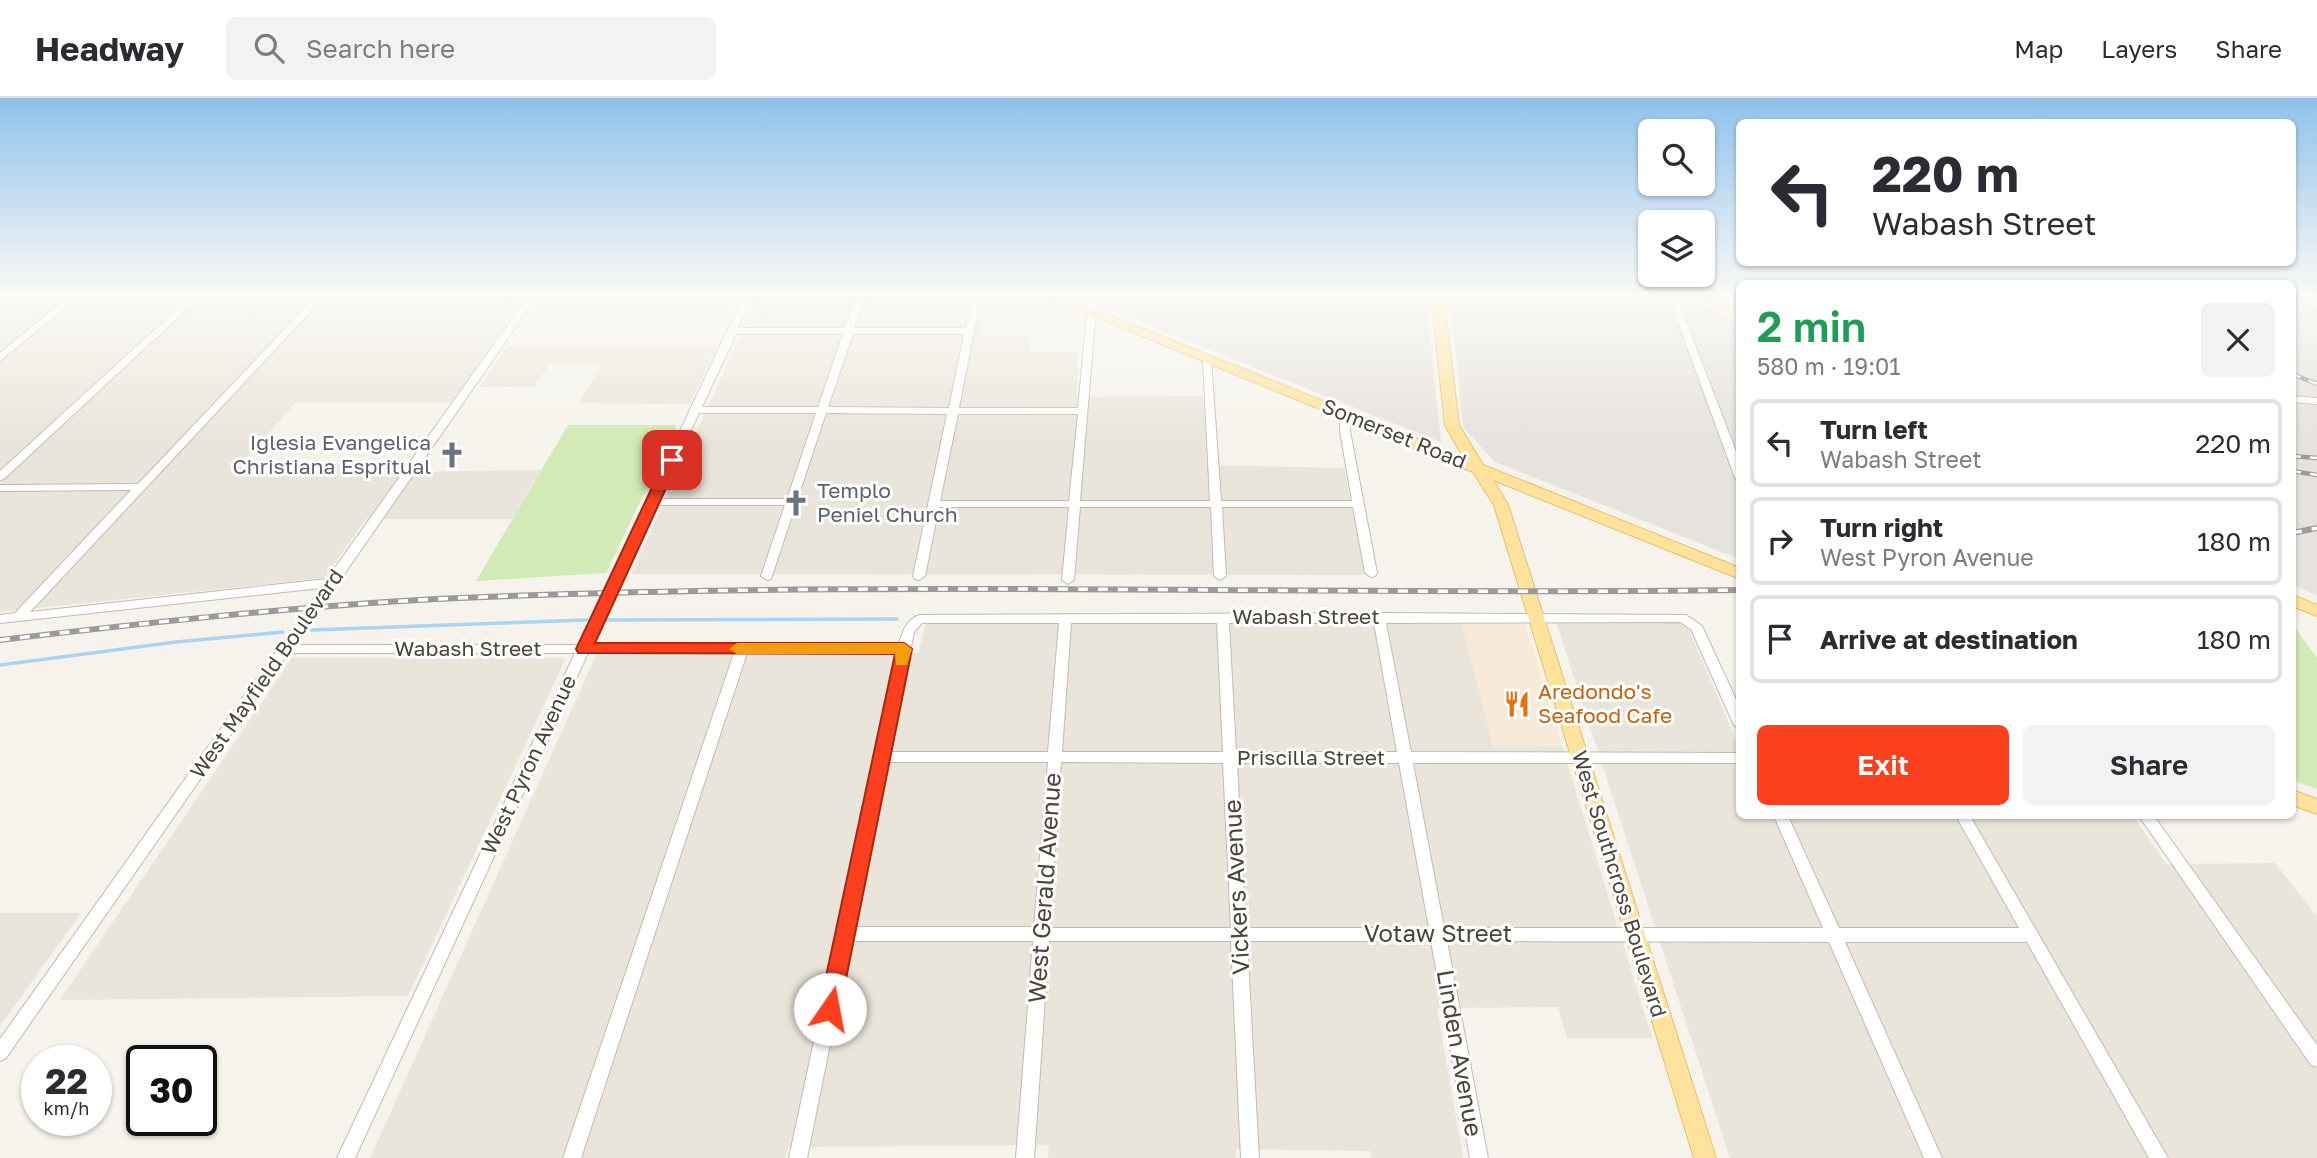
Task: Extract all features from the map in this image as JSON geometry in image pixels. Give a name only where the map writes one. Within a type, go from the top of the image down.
[{"type":"main road","name":"Somerset Road","points":[[1170,344],[1736,572]]},
{"type":"main road","name":"West Southcross Boulevard","points":[[1443,344],[1452,425],[1460,443],[1482,469],[1501,505],[1705,1158]]},
{"type":"main road","points":[[2296,600],[2317,611]]},
{"type":"main road","points":[[2296,799],[2317,807]]},
{"type":"street","points":[[0,358],[17,344]]},
{"type":"street","points":[[0,478],[144,344]]},
{"type":"street","points":[[19,616],[274,344]]},
{"type":"street","name":"West Mayfield Boulevard","points":[[0,1053],[499,344]]},
{"type":"street","name":"West Pyron Avenue","points":[[346,1158],[726,344]]},
{"type":"street","points":[[767,576],[845,344]]},
{"type":"street","points":[[919,576],[966,344]]},
{"type":"street","points":[[1069,580],[1087,344]]},
{"type":"street","points":[[1690,344],[1736,467]]},
{"type":"street","points":[[1209,360],[1220,576]]},
{"type":"street","points":[[2296,400],[2317,401]]},
{"type":"street","points":[[695,410],[1082,411]]},
{"type":"street","points":[[1345,415],[1345,431],[1371,573]]},
{"type":"street","points":[[0,488],[140,487]]},
{"type":"street","points":[[653,502],[792,502]]},
{"type":"street","points":[[933,504],[1358,504]]},
{"type":"street","points":[[0,619],[331,583]]},
{"type":"street","name":"Vickers Avenue","points":[[1223,617],[1250,1158]]},
{"type":"street","name":"Linden Avenue","points":[[1379,617],[1479,1158]]},
{"type":"street","name":"Wabash Street","points":[[284,649],[904,649],[911,625],[919,619],[1676,617],[1693,622],[1736,714]]},
{"type":"street","name":"West Gerald Avenue","points":[[1025,1158],[1065,618]]},
{"type":"street","points":[[572,1158],[743,649]]},
{"type":"street","points":[[798,1158],[904,649]]},
{"type":"street","name":"Priscilla Street","points":[[882,758],[1736,758]]},
{"type":"street","points":[[1782,819],[1933,1158]]},
{"type":"street","points":[[1965,819],[2159,1158]]},
{"type":"street","points":[[2148,819],[2317,1059]]},
{"type":"street","name":"Votaw Street","points":[[845,934],[2031,935]]},
{"type":"shaded area","points":[[0,344],[491,344],[452,402],[296,402],[240,466],[403,464],[400,472],[541,470],[512,519],[366,519],[324,578],[0,612]]},
{"type":"shaded area","points":[[736,344],[1030,344],[1030,352],[1078,352],[1077,397],[1203,396],[1207,465],[1344,468],[1365,575],[631,574]]},
{"type":"shaded area","points":[[1196,344],[1431,344],[1441,442]]},
{"type":"shaded area","points":[[1455,344],[1736,344],[1736,558],[1495,462],[1463,427]]},
{"type":"shaded area","points":[[2296,344],[2317,344],[2317,596],[2296,586]]},
{"type":"shaded area","points":[[508,345],[718,345],[690,404],[579,403],[601,365],[549,365],[534,387],[480,387]]},
{"type":"shaded area","points":[[926,622],[1462,624],[1493,745],[1562,746],[1652,1038],[1567,1038],[1558,1007],[1437,1008],[1463,1158],[1372,1158],[1370,1151],[1236,1149],[1236,1158],[1048,1158],[1049,1145],[788,1147],[785,1158],[370,1158],[597,653],[919,653]]},
{"type":"shaded area","points":[[1556,622],[1686,623],[1736,740],[1736,819],[2135,819],[2166,864],[2275,863],[2317,916],[2317,1158],[1730,1158]]},
{"type":"shaded area","points":[[1462,624],[1525,624],[1562,746],[1493,746]]},
{"type":"shaded area","points":[[292,658],[566,658],[408,996],[60,1000]]},
{"type":"shaded area","points":[[0,913],[81,913],[0,1026]]},
{"type":"green space","points":[[568,425],[677,425],[606,573],[476,581]]},
{"type":"green space","points":[[2296,629],[2317,658],[2317,789],[2296,781]]},
{"type":"waterway","points":[[607,620],[897,619]]},
{"type":"waterway","points":[[311,630],[587,620]]},
{"type":"waterway","points":[[0,665],[176,642],[283,632]]},
{"type":"railway","points":[[2296,376],[2317,384]]},
{"type":"railway","points":[[2296,456],[2317,458]]},
{"type":"railway","points":[[2296,472],[2317,475]]},
{"type":"railway","points":[[2296,532],[2317,528]]},
{"type":"railway","points":[[0,640],[327,606],[599,593],[925,589],[1736,590]]},
{"type":"slow traffic","points":[[737,649],[904,649],[901,660]]},
{"type":"place","name":"Iglesia Evangelica Christiana Espritual","points":[[452,455]]},
{"type":"place","name":"Templo Peniel Church","points":[[796,503]]},
{"type":"place","name":"Aredondo's Seafood Cafe","points":[[1517,704]]},
{"type":"route","points":[[672,460],[584,649],[904,649],[830,1009]]}]
